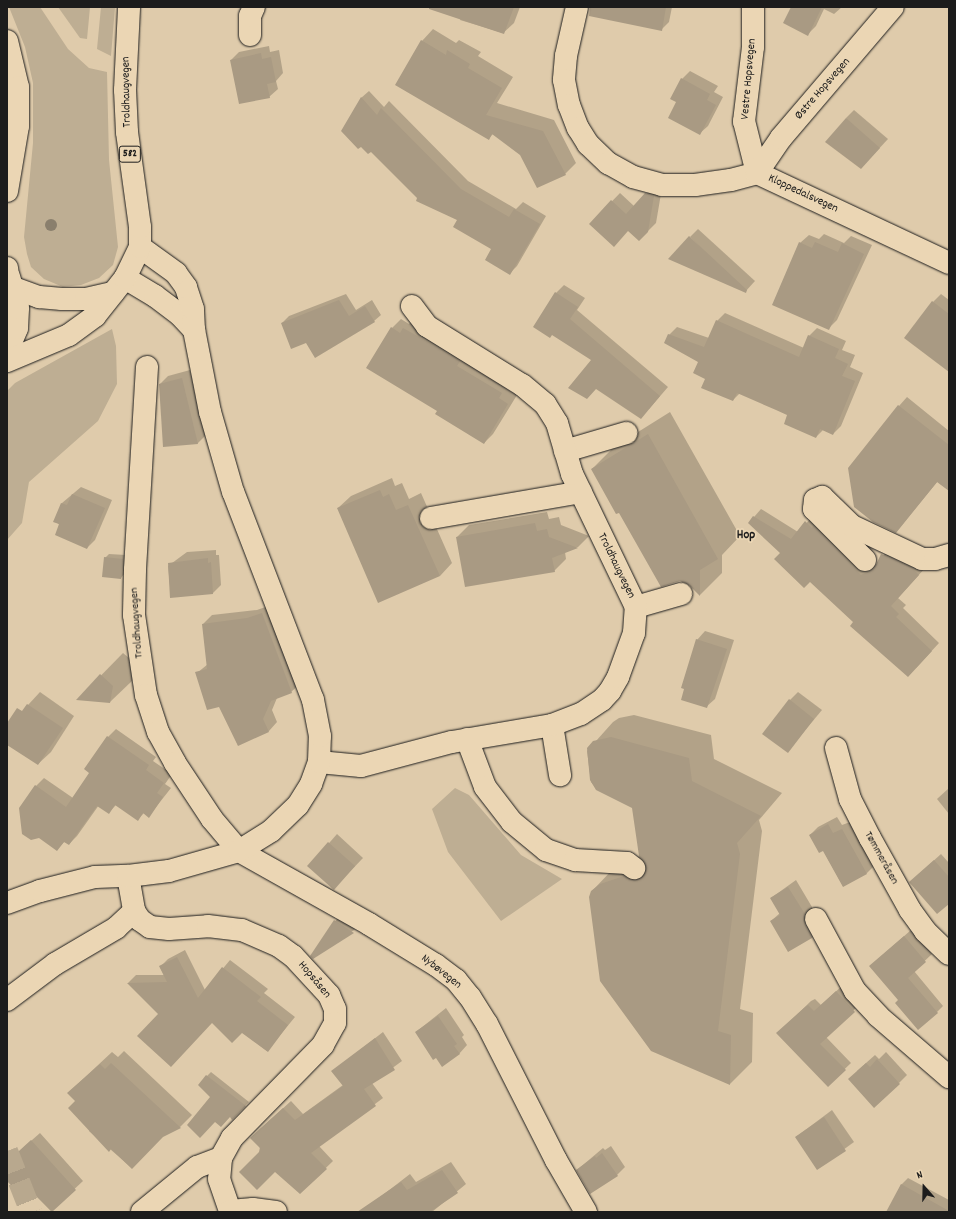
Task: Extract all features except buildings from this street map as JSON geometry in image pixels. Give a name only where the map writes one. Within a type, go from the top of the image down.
[{"type":"main road","name":"Troldhaugvegen","points":[[7,361],[69,334],[94,316],[119,286],[140,247],[140,227],[128,140],[126,97],[129,7]]},
{"type":"main road","points":[[250,35],[250,16],[254,7]]},
{"type":"main road","name":"Kloppedalsvegen","points":[[577,7],[566,56],[564,80],[569,105],[578,128],[588,144],[608,163],[633,177],[662,185],[694,185],[731,180],[757,173],[949,263]]},
{"type":"main road","name":"Vestre Hopsvegen","points":[[753,7],[752,47],[744,121],[757,173]]},
{"type":"main road","name":"Østre Hopsvegen","points":[[757,173],[781,138],[893,7]]},
{"type":"main road","points":[[7,41],[18,87],[18,126],[7,191]]},
{"type":"main road","points":[[7,903],[40,891],[95,877],[128,876],[191,866],[239,851],[271,831],[298,805],[312,784],[319,762],[320,736],[313,700],[233,492],[210,412],[194,330],[193,309],[186,287],[176,273],[140,247]]},
{"type":"main road","points":[[9,276],[39,297],[86,299],[119,286],[180,315],[194,330]]},
{"type":"main road","points":[[7,352],[17,328],[18,308],[9,276]]},
{"type":"main road","name":"Troldhaugvegen","points":[[319,762],[361,766],[382,761],[411,751],[552,725],[581,714],[602,700],[610,691],[634,633],[636,607],[580,492],[565,451],[557,422],[545,404],[522,385],[427,326],[412,306]]},
{"type":"main road","name":"Troldhaugvegen","points":[[148,367],[135,570],[134,615],[139,660],[158,732],[175,763],[208,812],[239,851]]},
{"type":"main road","points":[[565,451],[626,433]]},
{"type":"main road","points":[[431,518],[580,492]]},
{"type":"main road","points":[[865,560],[814,509],[814,500],[822,497],[852,526],[922,559],[935,559],[949,555]]},
{"type":"main road","points":[[636,607],[681,594]]},
{"type":"main road","points":[[552,725],[560,775]]},
{"type":"main road","points":[[467,740],[485,787],[512,822],[546,850],[575,860],[627,863],[634,868]]},
{"type":"main road","name":"Tømmeråsen","points":[[836,748],[850,799],[910,910],[925,931],[949,954]]},
{"type":"main road","name":"Nybøvegen","points":[[239,851],[369,924],[436,965],[456,980],[470,997],[487,1024],[556,1160],[586,1212]]},
{"type":"main road","points":[[7,1000],[55,964],[116,928],[134,910],[128,876]]},
{"type":"main road","name":"Hopsåsen","points":[[134,910],[140,920],[150,926],[169,929],[208,926],[242,930],[279,946],[293,956],[329,995],[335,1009],[335,1023],[330,1036],[232,1138],[221,1158],[219,1179],[229,1211]]},
{"type":"main road","points":[[816,919],[855,991],[878,1016],[949,1077]]},
{"type":"main road","points":[[142,1212],[197,1167],[221,1158]]},
{"type":"main road","points":[[229,1211],[253,1209],[276,1212]]},
{"type":"shaded area","points":[[9,7],[40,7],[68,49],[89,68],[107,72],[109,160],[118,247],[113,265],[99,278],[81,285],[63,287],[44,279],[31,267],[27,254],[24,237],[33,143],[33,83],[25,47]]},
{"type":"shaded area","points":[[58,7],[90,7],[87,39],[80,38]]},
{"type":"shaded area","points":[[101,7],[115,7],[111,56],[97,49]]},
{"type":"shaded area","points":[[112,329],[116,346],[117,384],[98,421],[29,482],[22,523],[7,540],[7,391],[15,383]]},
{"type":"shaded area","points":[[455,788],[469,795],[521,855],[562,879],[501,921],[448,852],[432,809]]},
{"type":"tunnel","points":[[7,1151],[31,1212]]},
{"type":"district","name":"Hop","points":[[746,536]]}]
